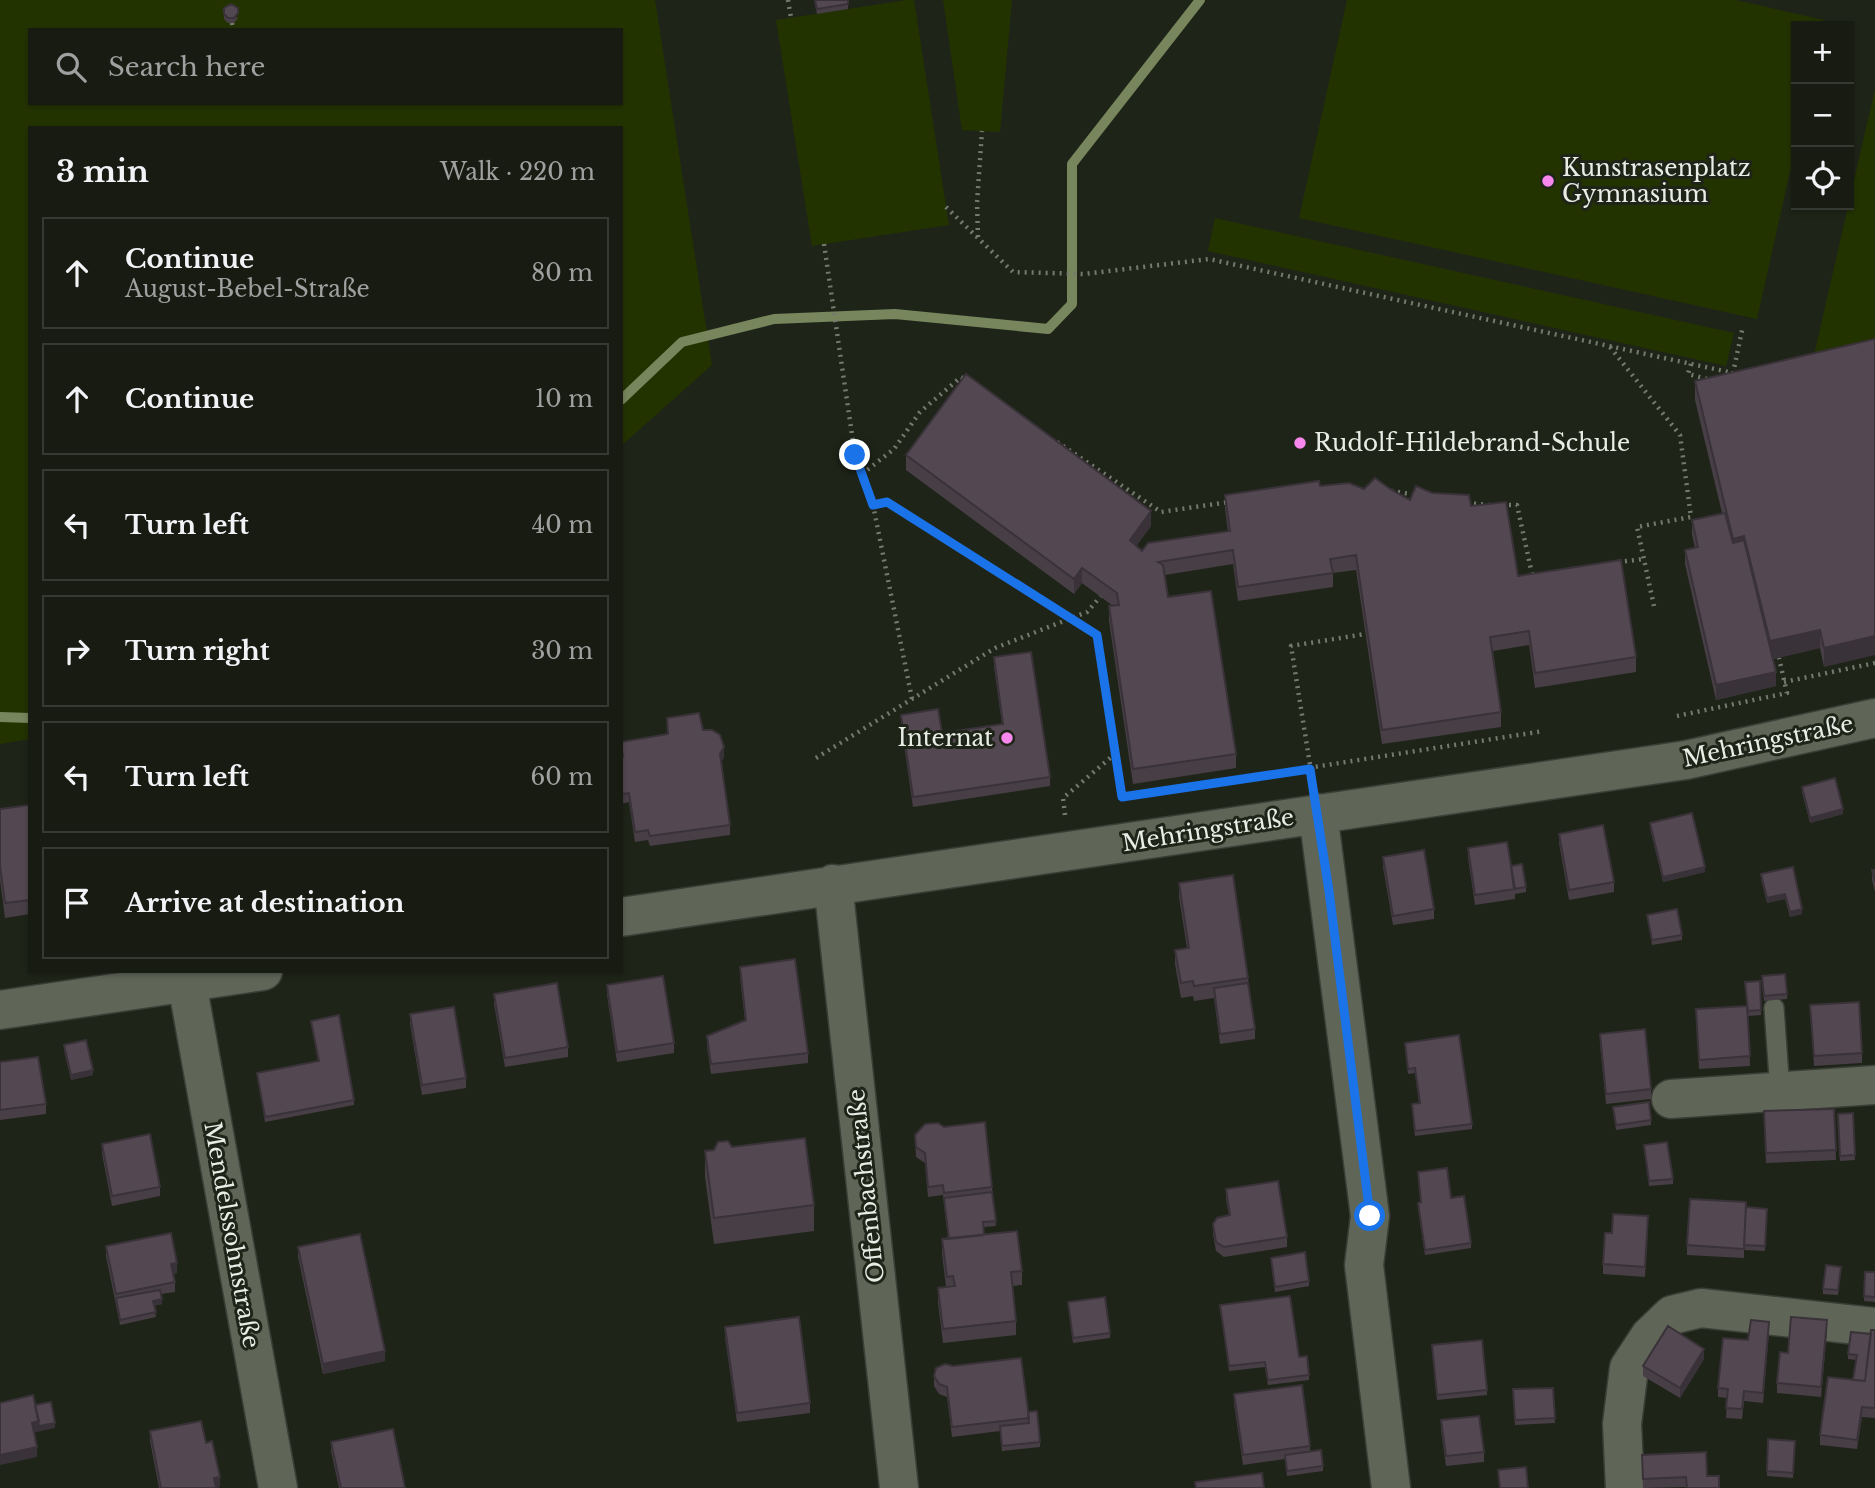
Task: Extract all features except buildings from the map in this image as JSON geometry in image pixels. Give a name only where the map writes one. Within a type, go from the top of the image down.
[{"type":"street","name":"Mehringstraße","points":[[623,917],[1686,760],[1875,718]]},
{"type":"street","points":[[1318,813],[1370,1216],[1364,1265],[1391,1488]]},
{"type":"street","name":"Offenbachstraße","points":[[833,884],[899,1488]]},
{"type":"street","points":[[0,1010],[250,973]]},
{"type":"street","name":"Mendelssohnstraße","points":[[187,983],[278,1488]]},
{"type":"street","points":[[1671,1099],[1875,1085]]},
{"type":"street","points":[[1625,1488],[1622,1424],[1629,1368],[1650,1335],[1672,1315],[1701,1308],[1875,1327]]},
{"type":"lane","points":[[1774,1008],[1780,1091]]},
{"type":"path","points":[[788,0],[790,18]]},
{"type":"path","points":[[232,23],[233,28]]},
{"type":"path","points":[[978,238],[977,203],[982,131]]},
{"type":"path","points":[[946,207],[1013,272],[1084,274],[1209,259],[1733,373],[1744,326]]},
{"type":"path","points":[[824,244],[855,455],[873,505],[912,699]]},
{"type":"path","points":[[1610,347],[1680,435],[1691,517],[1637,527],[1654,606]]},
{"type":"path","points":[[1691,364],[1688,374],[1723,382]]},
{"type":"path","points":[[862,474],[894,449],[920,412],[961,377],[972,384]]},
{"type":"path","points":[[1050,437],[1161,512],[1230,502]]},
{"type":"path","points":[[1388,490],[1427,497]]},
{"type":"path","points":[[873,505],[887,502],[1097,635],[1122,797],[1544,731]]},
{"type":"path","points":[[1458,502],[1517,505],[1532,574],[1545,572]]},
{"type":"path","points":[[1607,564],[1644,559]]},
{"type":"path","points":[[816,758],[995,648],[1087,612],[1101,596]]},
{"type":"path","points":[[1318,813],[1291,646],[1365,634]]},
{"type":"path","points":[[1677,716],[1787,694],[1779,658]]},
{"type":"path","points":[[1784,682],[1875,663]]},
{"type":"path","points":[[1071,851],[1063,798],[1116,754]]},
{"type":"green space","points":[[0,0],[655,0],[712,365],[623,444],[623,126],[28,126],[28,739],[0,744]]},
{"type":"green space","points":[[914,0],[949,225],[812,246],[776,20]]},
{"type":"green space","points":[[943,0],[1012,0],[1000,132],[962,130]]},
{"type":"green space","name":"Kunstrasenplatz Gymnasium","points":[[1347,0],[1735,0],[1824,20],[1791,21],[1791,167],[1757,319],[1299,218]]},
{"type":"green space","points":[[1875,89],[1875,354],[1811,368],[1847,210],[1854,210],[1854,181]]},
{"type":"green space","points":[[1215,218],[1734,333],[1726,366],[1208,251]]},
{"type":"waterway","points":[[623,398],[682,342],[774,319],[895,314],[1048,329],[1072,304],[1072,164],[1200,0]]},
{"type":"waterway","points":[[0,717],[28,718]]},
{"type":"place","name":"Kunstrasenplatz Gymnasium","points":[[1548,181]]},
{"type":"place","name":"Rudolf-Hildebrand-Schule","points":[[1300,443]]},
{"type":"place","name":"Internat","points":[[1007,738]]},
{"type":"route","points":[[855,455],[873,505],[887,502],[1097,635],[1122,797],[1310,769],[1329,891],[1370,1216]]}]
